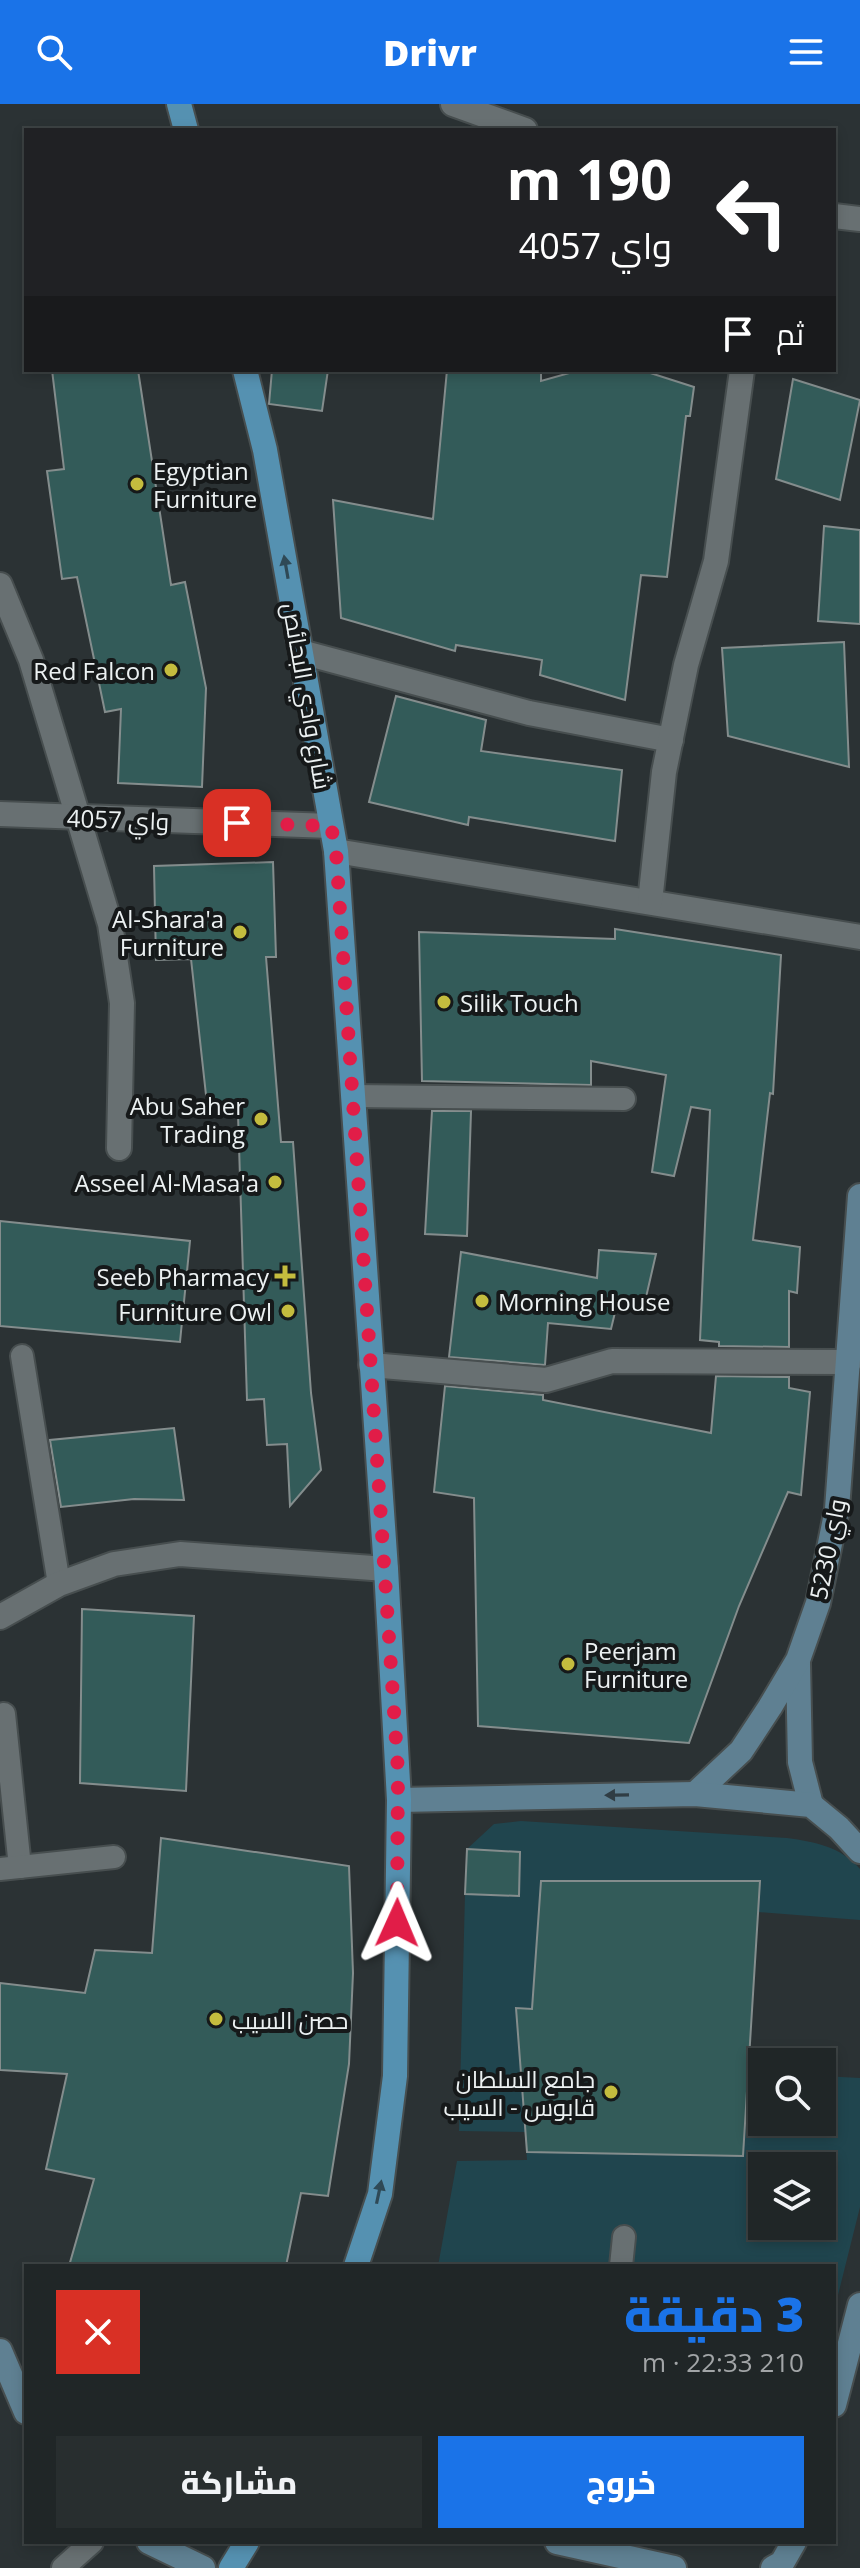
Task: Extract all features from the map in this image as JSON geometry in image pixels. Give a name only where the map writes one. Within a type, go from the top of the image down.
[{"type":"main road","points":[[179,104],[185,128]]},
{"type":"main road","name":"شارع وادي البحائص","points":[[246,372],[265,450],[336,851],[386,1569],[399,1800],[395,2076],[380,2194],[357,2264]]},
{"type":"main road","points":[[231,2568],[246,2544]]},
{"type":"street","points":[[453,104],[519,128]]},
{"type":"street","points":[[836,216],[860,219]]},
{"type":"street","points":[[650,902],[671,740],[686,665],[716,561],[742,372]]},
{"type":"street","points":[[0,585],[31,660],[110,924],[122,1003],[119,1148]]},
{"type":"street","points":[[301,652],[529,713],[671,740]]},
{"type":"street","name":"واي 4057","points":[[0,814],[331,826]]},
{"type":"street","points":[[336,851],[860,937]]},
{"type":"street","name":"واي 5230","points":[[695,1794],[741,1751],[798,1660],[818,1603],[837,1509],[860,1196]]},
{"type":"street","points":[[371,1365],[546,1380],[612,1361],[849,1362]]},
{"type":"street","points":[[0,1617],[59,1584],[114,1564],[180,1554],[386,1569]]},
{"type":"street","name":"واي 5230","points":[[798,1660],[800,1762],[811,1805]]},
{"type":"street","points":[[399,1800],[695,1794],[811,1805],[860,1851]]},
{"type":"street","points":[[836,2397],[860,2305]]},
{"type":"street","points":[[0,2351],[24,2407]]},
{"type":"street","points":[[153,2544],[203,2568]]},
{"type":"street","points":[[573,2544],[632,2564],[674,2568]]},
{"type":"street","points":[[773,2568],[782,2563],[793,2544]]},
{"type":"lane","points":[[353,1096],[624,1099]]},
{"type":"lane","points":[[22,1356],[59,1584]]},
{"type":"lane","points":[[4,1714],[10,1868],[114,1857]]},
{"type":"lane","points":[[621,2264],[624,2237]]},
{"type":"lane","points":[[63,2568],[90,2544]]},
{"type":"shaded area","name":"جامع السلطان قابوس - السيب","points":[[521,1821],[787,1838],[827,1847],[845,1855],[860,1869],[860,1920],[758,1912],[748,2048],[748,2136],[836,2136],[836,2077],[860,2078],[860,2207],[836,2303],[836,2264],[438,2264],[457,2161],[527,2160],[525,2132],[459,2131],[465,1894],[519,1896],[519,1852],[467,1849],[494,1824]]},
{"type":"building","points":[[52,372],[138,372],[171,585],[185,582],[206,688],[202,787],[118,783],[121,709],[105,712],[77,577],[62,579],[47,471],[64,469]]},
{"type":"building","points":[[272,372],[328,372],[322,411],[269,404]]},
{"type":"building","points":[[447,372],[541,372],[541,381],[573,372],[647,372],[694,387],[690,416],[686,416],[667,577],[641,575],[625,700],[540,675],[542,660],[456,645],[455,651],[341,618],[333,500],[433,519]]},
{"type":"building","points":[[793,379],[860,400],[840,500],[776,479]]},
{"type":"building","points":[[824,526],[860,530],[860,624],[818,621]]},
{"type":"building","points":[[844,642],[849,767],[728,736],[722,648]]},
{"type":"building","points":[[396,696],[486,720],[481,751],[622,770],[615,841],[469,817],[468,825],[369,802]]},
{"type":"building","points":[[273,862],[276,957],[266,957],[281,1142],[293,1142],[311,1393],[321,1470],[290,1506],[287,1444],[267,1445],[264,1399],[247,1400],[238,1114],[208,1113],[191,959],[156,960],[154,866]]},
{"type":"building","points":[[615,929],[781,955],[773,1094],[770,1093],[753,1240],[800,1247],[797,1293],[789,1291],[789,1347],[719,1346],[719,1342],[700,1340],[710,1110],[691,1107],[674,1176],[652,1172],[666,1075],[591,1061],[591,1085],[422,1081],[419,932],[615,939]]},
{"type":"building","points":[[432,1111],[471,1111],[467,1236],[425,1234]]},
{"type":"building","points":[[0,1221],[190,1241],[180,1342],[0,1326]]},
{"type":"building","points":[[599,1250],[656,1254],[644,1306],[619,1296],[611,1329],[548,1323],[545,1365],[449,1357],[461,1252],[597,1278]]},
{"type":"building","points":[[716,1376],[789,1377],[789,1388],[810,1392],[801,1495],[788,1492],[739,1606],[689,1743],[478,1726],[474,1498],[434,1492],[445,1386],[543,1395],[543,1400],[711,1433]]},
{"type":"building","points":[[174,1428],[184,1500],[134,1499],[61,1507],[50,1440]]},
{"type":"building","points":[[82,1609],[194,1616],[186,1791],[80,1783]]},
{"type":"building","name":"حصن السيب","points":[[161,1838],[349,1866],[353,1973],[349,2064],[328,2196],[301,2193],[286,2264],[70,2264],[94,2179],[46,2169],[67,2074],[0,2070],[0,1983],[85,1993],[95,1950],[152,1953]]},
{"type":"building","points":[[467,1849],[520,1852],[519,1896],[465,1894]]},
{"type":"building","points":[[541,1881],[760,1881],[743,2156],[527,2152],[516,2008],[532,2009]]},
{"type":"place","name":"Egyptian Furniture","points":[[137,484]]},
{"type":"place","name":"Red Falcon","points":[[171,670]]},
{"type":"place","name":"Al-Shara'a Furniture","points":[[240,932]]},
{"type":"place","name":"Silik Touch","points":[[444,1002]]},
{"type":"place","name":"Abu Saher Trading","points":[[261,1119]]},
{"type":"place","name":"Asseel Al-Masa'a","points":[[275,1182]]},
{"type":"place","name":"Seeb Pharmacy","points":[[285,1276]]},
{"type":"place","name":"Morning House","points":[[482,1301]]},
{"type":"place","name":"Furniture Owl","points":[[288,1311]]},
{"type":"place","name":"Peerjam Furniture","points":[[568,1664]]},
{"type":"place","name":"حصن السيب","points":[[216,2019]]},
{"type":"place","name":"جامع السلطان قابوس - السيب","points":[[611,2092]]},
{"type":"route","points":[[237,823],[331,826],[336,851],[398,1771],[397,1923]]}]
